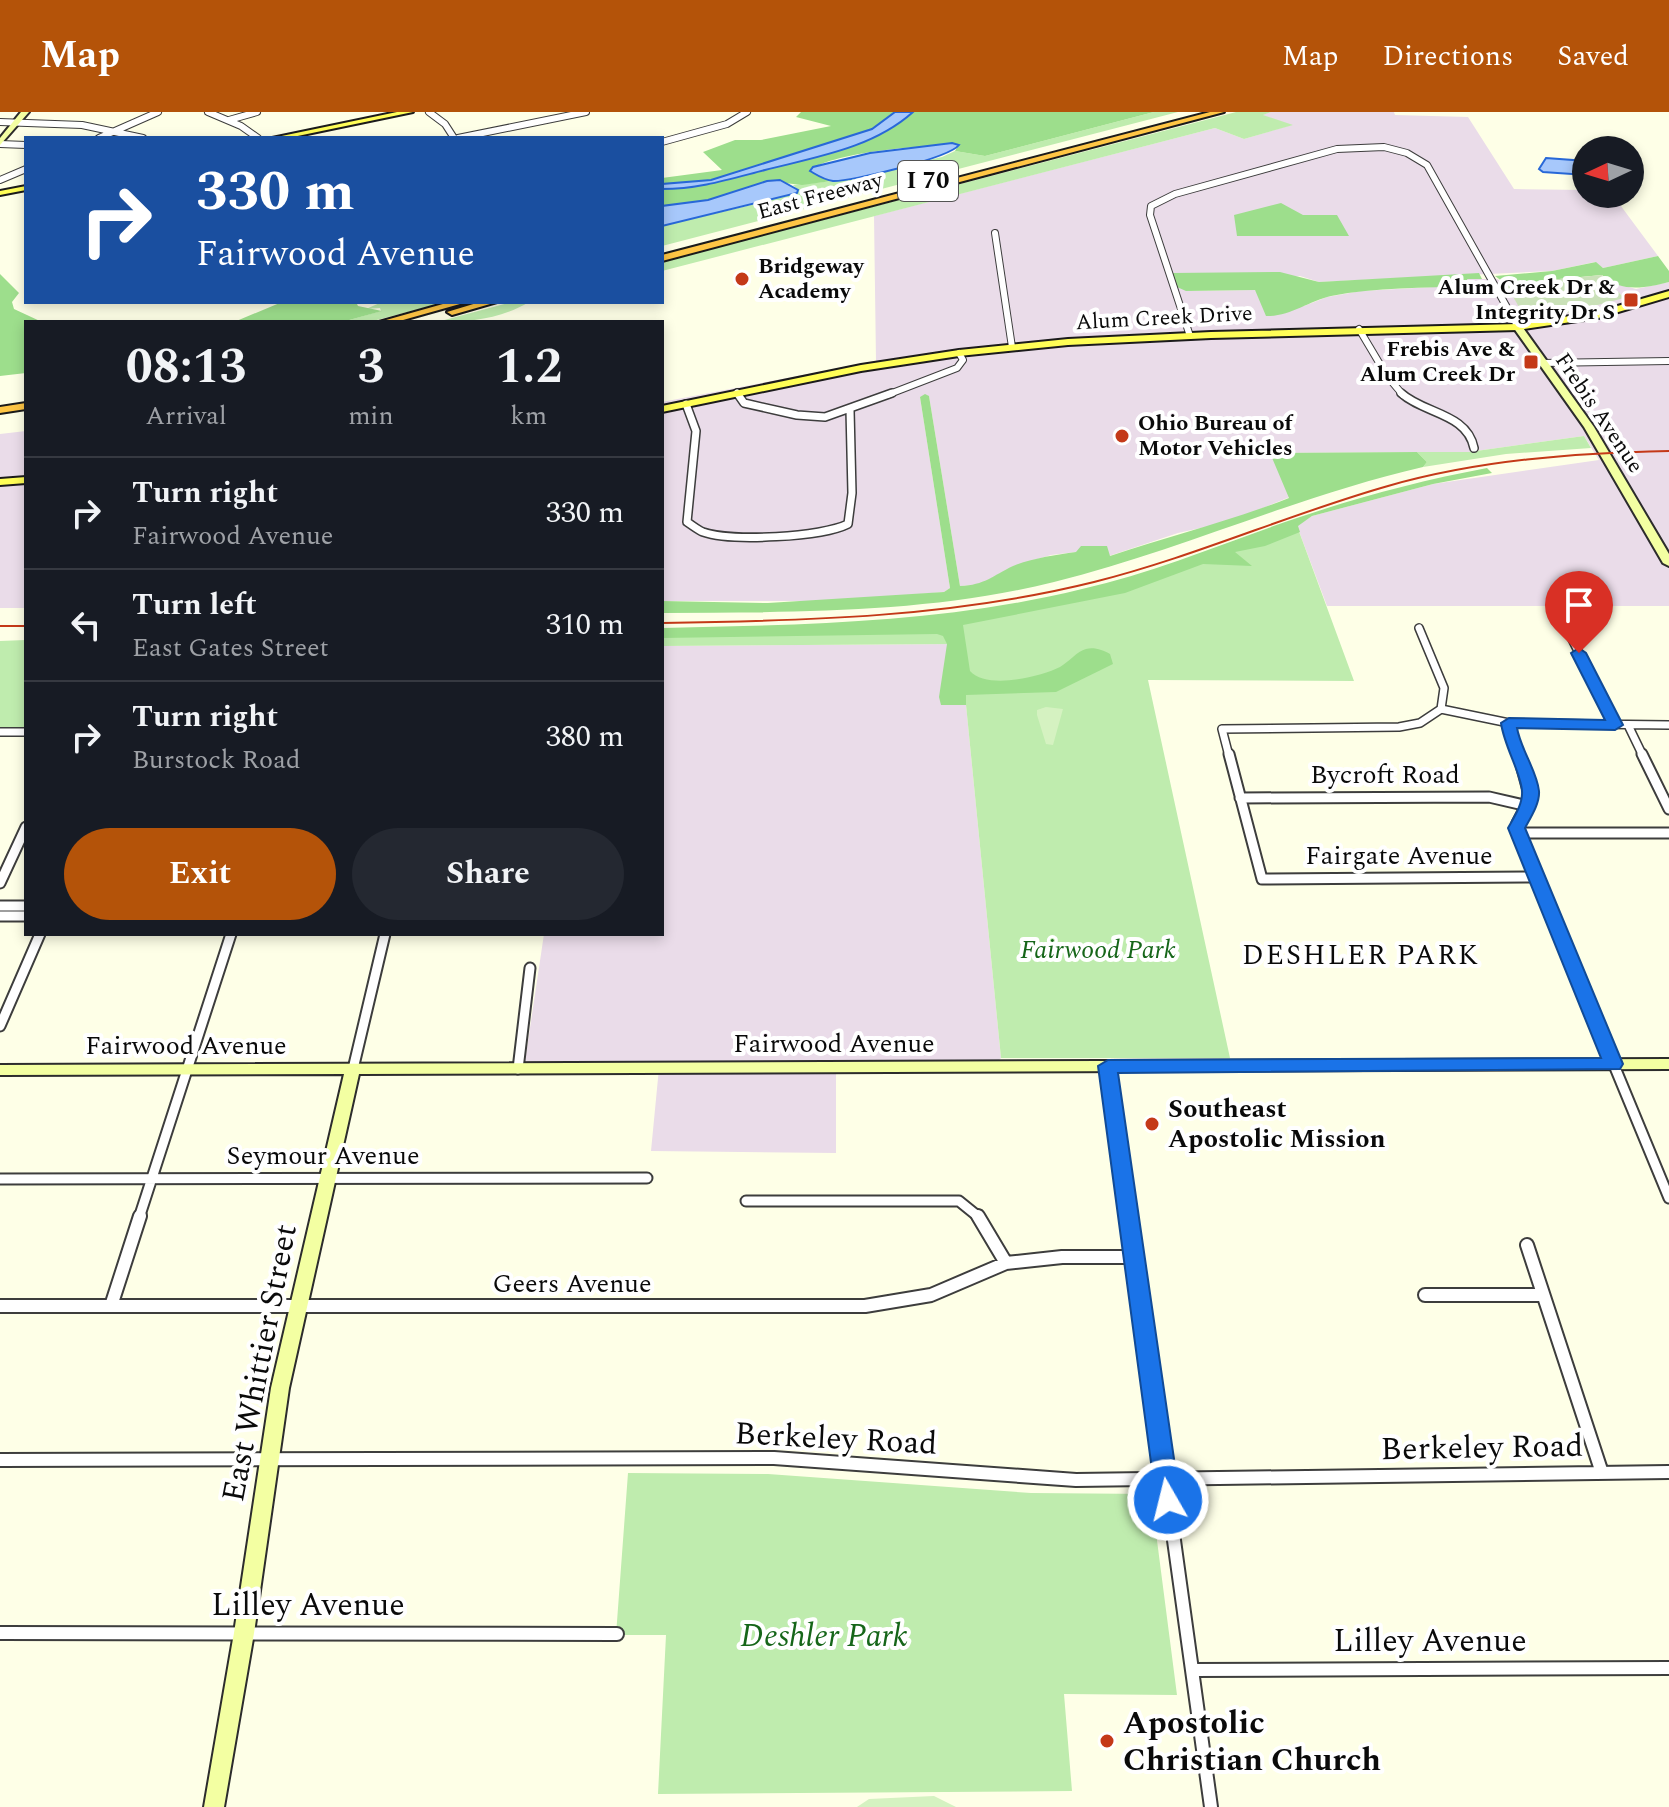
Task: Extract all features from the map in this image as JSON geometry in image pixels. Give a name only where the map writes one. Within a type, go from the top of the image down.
[{"type":"highway","name":"East Freeway","points":[[664,249],[1194,112]]},
{"type":"highway","name":"East Freeway","points":[[664,257],[1220,112]]},
{"type":"highway","points":[[392,320],[454,304]]},
{"type":"highway","points":[[424,320],[484,304]]},
{"type":"highway","points":[[0,401],[24,399]]},
{"type":"highway","points":[[0,410],[24,406]]},
{"type":"highway","points":[[0,418],[24,414]]},
{"type":"main road","points":[[286,136],[409,112]]},
{"type":"main road","points":[[0,193],[24,188]]},
{"type":"main road","name":"Alum Creek Drive","points":[[664,409],[861,368],[959,353],[1190,336],[1518,327],[1598,315],[1669,294]]},
{"type":"main road","points":[[0,482],[24,480]]},
{"type":"street","points":[[0,144],[25,112]]},
{"type":"street","points":[[104,136],[158,112]]},
{"type":"street","points":[[208,112],[229,120],[255,136]]},
{"type":"street","points":[[229,120],[257,112]]},
{"type":"street","points":[[429,112],[454,136]]},
{"type":"street","points":[[466,136],[586,112]]},
{"type":"street","points":[[664,141],[741,118],[747,112]]},
{"type":"street","points":[[0,122],[82,125],[136,136]]},
{"type":"street","points":[[0,144],[24,145]]},
{"type":"street","points":[[1190,336],[1149,212],[1154,204],[1175,194],[1337,149],[1385,147],[1414,155],[1427,165],[1518,327]]},
{"type":"street","points":[[0,180],[24,170]]},
{"type":"street","points":[[995,233],[1012,347]]},
{"type":"street","name":"Frebis Avenue","points":[[1518,327],[1589,427],[1669,563]]},
{"type":"street","points":[[1359,329],[1403,397],[1464,426],[1472,435],[1474,448]]},
{"type":"street","points":[[737,393],[744,403],[797,415],[825,417],[957,368],[963,360],[959,353]]},
{"type":"street","points":[[1542,363],[1669,361]]},
{"type":"street","points":[[686,404],[696,431],[687,516],[691,528],[718,534],[816,534],[837,531],[848,524],[852,493],[850,410]]},
{"type":"street","points":[[1558,611],[1615,725]]},
{"type":"street","points":[[1240,798],[1222,729],[1399,727],[1428,720],[1441,709],[1444,688],[1419,628]]},
{"type":"street","points":[[1441,709],[1509,723],[1669,725]]},
{"type":"street","points":[[1509,723],[1512,743],[1530,785],[1528,806],[1517,823],[1518,833],[1669,1198]]},
{"type":"street","points":[[1628,725],[1669,809]]},
{"type":"street","points":[[0,732],[24,732]]},
{"type":"street","name":"Bycroft Road","points":[[1240,798],[1489,797],[1528,806]]},
{"type":"street","name":"Fairgate Avenue","points":[[1240,798],[1262,879],[1537,877]]},
{"type":"street","points":[[0,883],[24,831]]},
{"type":"street","points":[[1518,833],[1669,833]]},
{"type":"street","points":[[0,906],[24,906]]},
{"type":"street","points":[[0,916],[24,916]]},
{"type":"street","points":[[0,1026],[39,936]]},
{"type":"street","points":[[111,1306],[230,936]]},
{"type":"street","name":"East Whittier Street","points":[[214,1807],[244,1633],[267,1458],[298,1305],[385,936]]},
{"type":"street","points":[[518,1069],[530,968]]},
{"type":"street","name":"Fairwood Avenue","points":[[0,1070],[1669,1064]]},
{"type":"street","points":[[1108,1066],[1211,1807]]},
{"type":"street","name":"Seymour Avenue","points":[[0,1179],[647,1178]]},
{"type":"street","points":[[746,1201],[959,1201],[974,1208],[1006,1263]]},
{"type":"street","points":[[1527,1245],[1602,1473]]},
{"type":"street","name":"Geers Avenue","points":[[0,1306],[865,1306],[931,1295],[1006,1263],[1062,1257],[1135,1257]]},
{"type":"street","points":[[1425,1295],[1543,1295]]},
{"type":"street","name":"Berkeley Road","points":[[0,1460],[774,1458],[1076,1480],[1669,1472]]},
{"type":"street","name":"Lilley Avenue","points":[[0,1633],[617,1634]]},
{"type":"street","name":"Lilley Avenue","points":[[1192,1670],[1669,1668]]},
{"type":"shaded area","points":[[1271,112],[1394,112],[1395,115],[1468,117],[1514,189],[1572,190],[1572,208],[1622,208],[1658,256],[1603,268],[1595,262],[1552,271],[1319,282],[1300,276],[1186,291],[1255,290],[1264,304],[1304,306],[1327,297],[1361,291],[1469,285],[1467,279],[1497,279],[1506,284],[1526,318],[1623,297],[1608,281],[1636,289],[1669,282],[1669,606],[1327,606],[1297,526],[1312,516],[1433,484],[1599,460],[1584,436],[1469,452],[1271,453],[1290,497],[1228,522],[1178,533],[1109,556],[1076,552],[1051,555],[1014,566],[979,585],[960,586],[929,396],[920,397],[950,588],[944,592],[839,601],[664,601],[664,402],[876,361],[874,216],[1215,128],[1244,139],[1291,125],[1262,115]]},
{"type":"shaded area","points":[[24,431],[24,608],[0,608],[0,434]]},
{"type":"shaded area","points":[[960,644],[1001,1058],[993,1066],[836,1067],[836,1153],[651,1151],[659,1068],[524,1068],[544,936],[664,936],[664,646]]},
{"type":"green space","points":[[801,112],[895,112],[872,129],[728,175],[711,180],[664,184],[664,178],[722,170],[703,152],[735,140],[761,140],[831,126],[796,117]]},
{"type":"green space","points":[[913,112],[1154,112],[985,156],[955,151],[958,146],[859,154],[839,158],[810,170],[832,181],[802,185],[767,181],[708,200],[664,206],[664,189],[717,182],[828,154],[864,142],[898,124]]},
{"type":"green space","points":[[1154,112],[1178,112],[664,245],[664,226],[768,201],[798,190],[793,185],[844,180],[942,157],[955,151],[985,156]]},
{"type":"green space","points":[[1236,112],[1271,112],[1263,115],[1293,125],[1244,139],[1215,128],[664,270],[664,261]]},
{"type":"green space","points":[[1281,203],[1303,215],[1337,215],[1349,236],[1237,236],[1234,215]]},
{"type":"green space","points":[[1658,256],[1669,271],[1669,282],[1643,287],[1617,285],[1602,275],[1506,284],[1495,276],[1552,271],[1596,262],[1603,268]]},
{"type":"green space","points":[[1280,272],[1319,282],[1479,273],[1482,279],[1467,279],[1470,286],[1348,293],[1323,298],[1283,314],[1266,316],[1255,290],[1186,291],[1177,287],[1171,273]]},
{"type":"green space","points":[[0,274],[19,293],[12,302],[14,309],[38,320],[24,320],[24,373],[0,376]]},
{"type":"green space","points":[[1602,275],[1624,298],[1556,316],[1525,318],[1506,284]]},
{"type":"green space","points":[[277,304],[357,304],[382,311],[349,320],[239,320]]},
{"type":"green space","points":[[377,304],[438,304],[377,320],[349,320],[381,311],[380,308],[366,309]]},
{"type":"green space","points":[[504,304],[525,304],[485,318],[444,320]]},
{"type":"green space","points":[[925,394],[929,396],[960,586],[982,582],[1028,561],[1076,552],[1081,546],[1107,546],[1110,556],[1289,498],[1270,453],[1417,452],[1427,462],[1423,467],[1330,493],[1147,555],[1054,582],[1006,592],[908,606],[664,613],[664,601],[768,603],[944,592],[950,588],[920,397]]},
{"type":"green space","points":[[1584,436],[1591,448],[1506,454],[1423,467],[1427,462],[1417,452],[1469,452]]},
{"type":"green space","points":[[1487,468],[1492,473],[1433,484],[1312,516],[1298,526],[1300,532],[1265,546],[1235,552],[1252,566],[1203,564],[1125,593],[963,625],[970,671],[988,680],[1014,680],[1040,675],[1060,667],[1086,649],[1098,649],[1110,654],[1113,664],[1056,692],[966,695],[966,705],[941,705],[939,697],[947,644],[943,636],[937,634],[664,638],[664,628],[874,620],[1030,600],[1138,574],[1300,517],[1416,483]]},
{"type":"green space","name":"Fairwood Park","points":[[1297,526],[1354,681],[1148,680],[1230,1058],[1001,1058],[960,644],[664,646],[664,635],[958,616],[1068,597]]},
{"type":"green space","points":[[24,640],[24,728],[0,728],[0,641]]},
{"type":"green space","points":[[1046,707],[1063,709],[1053,745],[1046,744],[1037,715],[1037,710]]},
{"type":"green space","name":"Deshler Park","points":[[628,1473],[768,1474],[1031,1493],[1151,1494],[1177,1695],[1064,1694],[1072,1791],[658,1794],[666,1635],[616,1635]]},
{"type":"green space","points":[[934,1796],[956,1807],[857,1807],[869,1799]]},
{"type":"water","points":[[895,112],[913,112],[880,134],[843,150],[714,183],[664,189],[664,184],[711,180],[872,129]]},
{"type":"water","points":[[952,143],[959,145],[937,156],[858,178],[833,181],[810,171],[813,167],[870,153]]},
{"type":"water","points":[[1546,158],[1572,160],[1572,174],[1539,169]]},
{"type":"water","points":[[780,180],[798,190],[797,193],[664,226],[664,206],[708,200],[767,181]]},
{"type":"railway","points":[[664,623],[880,615],[1041,594],[1131,572],[1351,497],[1422,477],[1527,460],[1669,451]]},
{"type":"railway","points":[[0,626],[24,626]]},
{"type":"place","name":"Bridgeway Academy","points":[[742,279]]},
{"type":"place","name":"Alum Creek Dr & Integrity Dr S","points":[[1631,300]]},
{"type":"place","name":"Frebis Ave & Alum Creek Dr","points":[[1531,362]]},
{"type":"place","name":"Ohio Bureau of Motor Vehicles","points":[[1122,436]]},
{"type":"place","name":"Southeast Apostolic Mission","points":[[1152,1124]]},
{"type":"place","name":"Apostolic Christian Church","points":[[1107,1741]]},
{"type":"district","name":"DESHLER PARK","points":[[1361,955]]},
{"type":"route","points":[[1168,1500],[1108,1066],[1613,1064],[1517,828],[1521,813],[1528,806],[1531,790],[1512,743],[1509,723],[1615,725],[1579,653]]}]
